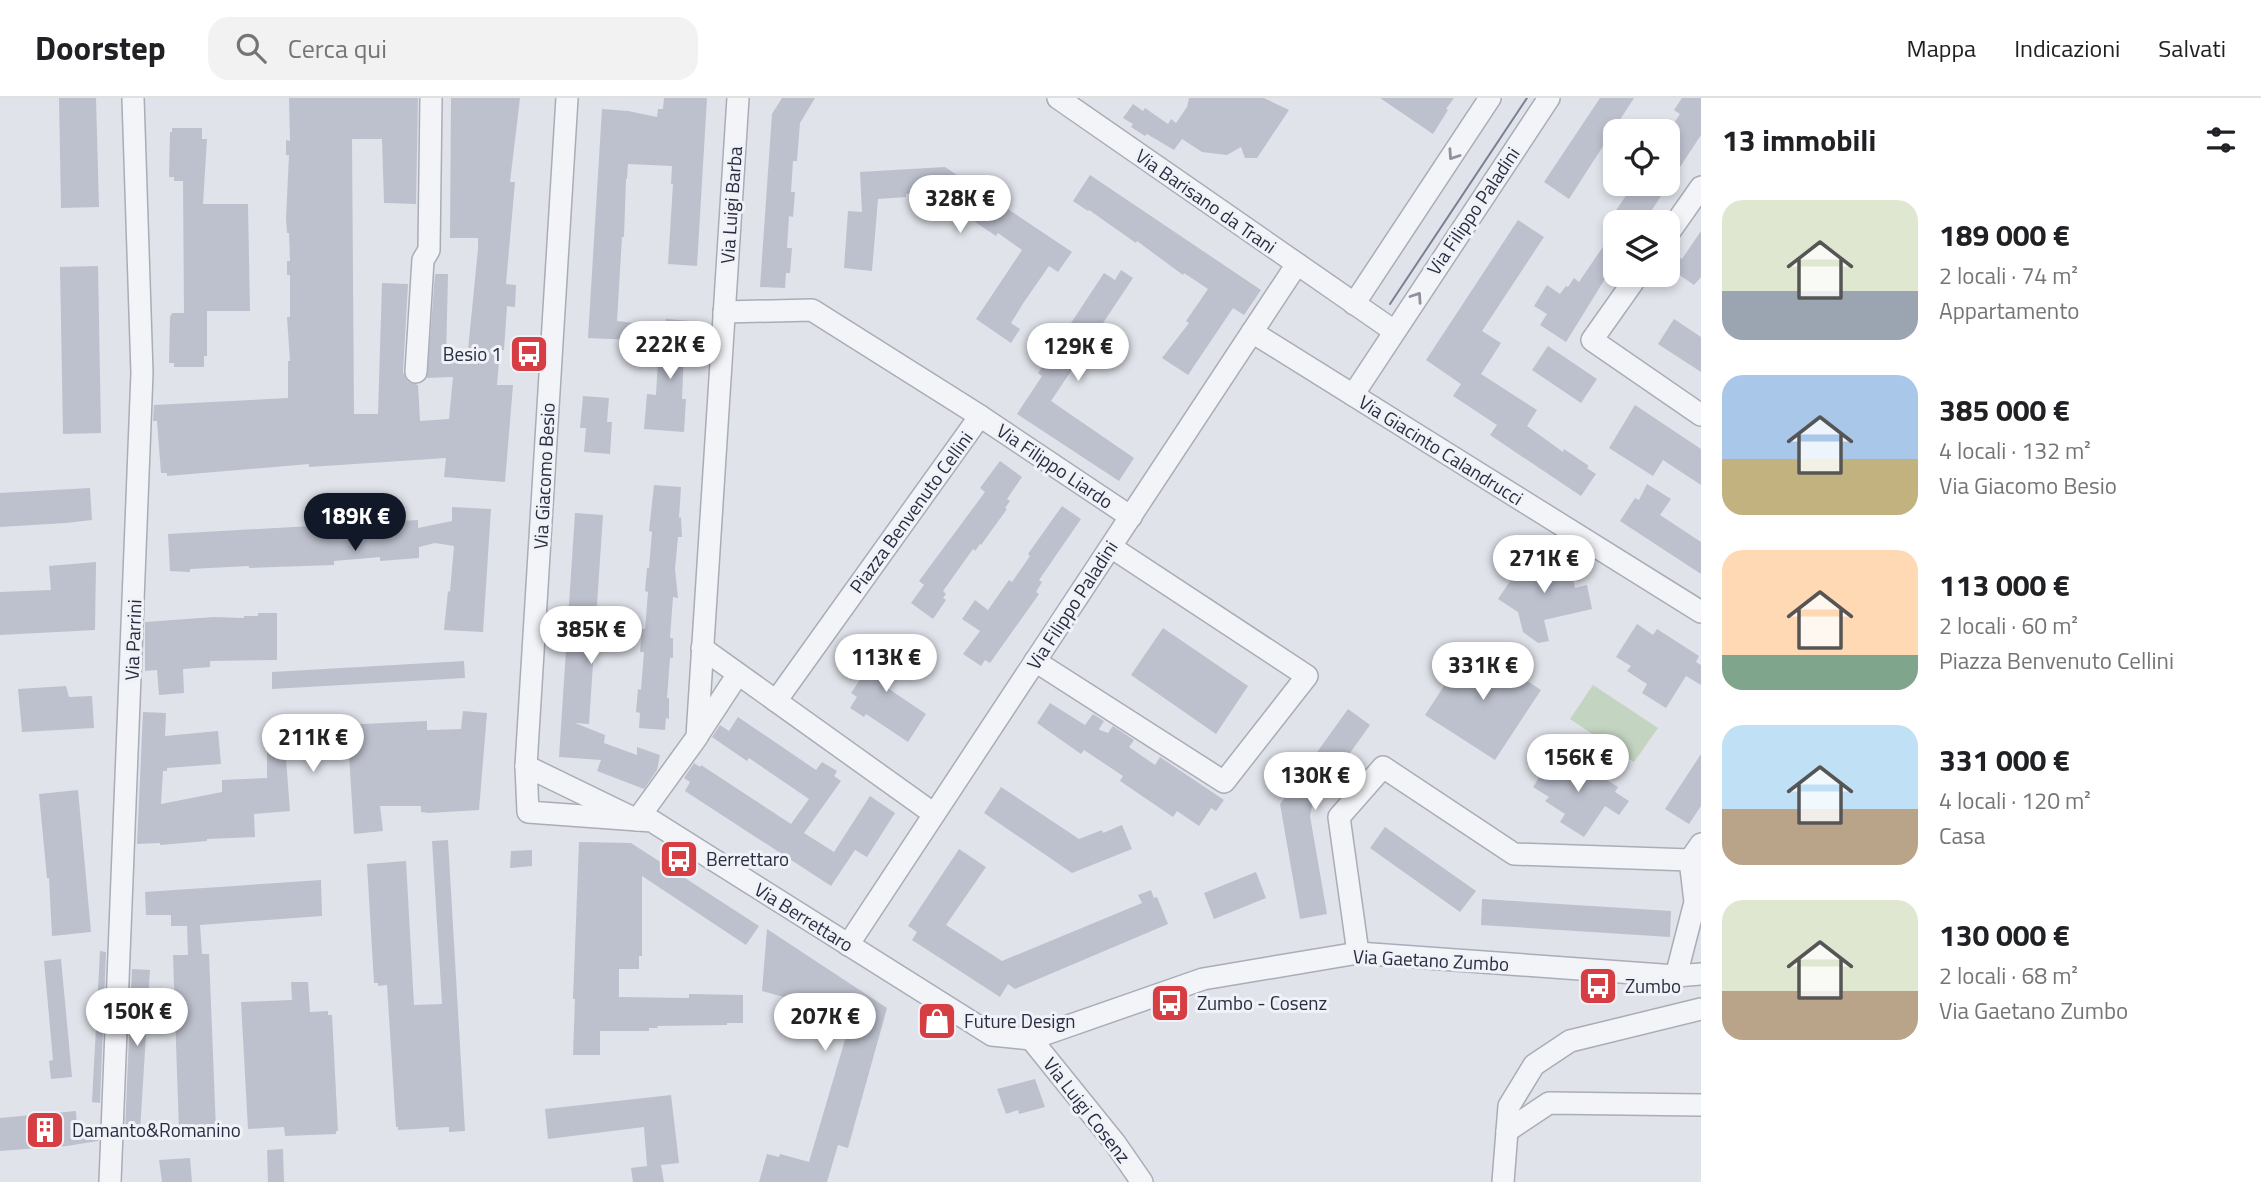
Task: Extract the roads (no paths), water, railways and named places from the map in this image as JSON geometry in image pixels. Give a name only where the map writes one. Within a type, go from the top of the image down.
[{"type":"street","name":"Via Parrini","points":[[110,1182],[142,373],[134,98]]},
{"type":"street","points":[[416,372],[423,260],[429,250],[431,98]]},
{"type":"street","name":"Via Giacomo Besio","points":[[528,812],[526,766],[567,98]]},
{"type":"street","name":"Via Luigi Barba","points":[[724,312],[738,98]]},
{"type":"street","name":"Via Barisano da Trani","points":[[1058,98],[1394,331]]},
{"type":"street","points":[[1354,304],[1490,98]]},
{"type":"street","name":"Via Filippo Paladini","points":[[1353,395],[1549,98]]},
{"type":"street","points":[[1680,217],[1701,187]]},
{"type":"street","name":"Via Filippo Paladini","points":[[848,945],[1297,264]]},
{"type":"street","points":[[1630,287],[1592,340],[1701,415]]},
{"type":"street","name":"Piazza Benvenuto Cellini","points":[[724,312],[812,310],[980,416],[776,701]]},
{"type":"street","points":[[697,737],[724,312]]},
{"type":"street","name":"Via Giacinto Calandrucci","points":[[1252,332],[1701,612]]},
{"type":"street","name":"Via Filippo Liardo","points":[[980,416],[1131,517]]},
{"type":"street","points":[[1035,661],[1224,782],[1307,676],[1111,547]]},
{"type":"street","points":[[702,648],[934,814]]},
{"type":"street","points":[[526,766],[637,820],[697,737],[738,674]]},
{"type":"street","points":[[1358,953],[1339,817],[1383,767],[1514,854],[1696,852],[1698,904],[1676,976]]},
{"type":"street","name":"Via Berrettaro","points":[[528,812],[652,821],[992,1035],[1031,1039]]},
{"type":"street","name":"Via Gaetano Zumbo","points":[[1031,1039],[1203,979],[1358,953],[1676,976],[1701,974]]},
{"type":"street","points":[[1503,1182],[1509,1106],[1534,1065],[1570,1041],[1701,1009]]},
{"type":"street","name":"Via Luigi Cosenz","points":[[1031,1039],[1115,1143],[1142,1182]]},
{"type":"street","points":[[1507,1131],[1549,1103],[1701,1105]]},
{"type":"tram line","points":[[1390,304],[1527,98]]},
{"type":"place","name":"Besio 1","points":[[529,354]]},
{"type":"place","name":"Berrettaro","points":[[679,859]]},
{"type":"place","name":"Zumbo","points":[[1598,986]]},
{"type":"place","name":"Zumbo - Cosenz","points":[[1170,1003]]},
{"type":"place","name":"Future Design","points":[[937,1021]]},
{"type":"place","name":"Damanto&Romanino","points":[[45,1130]]}]
